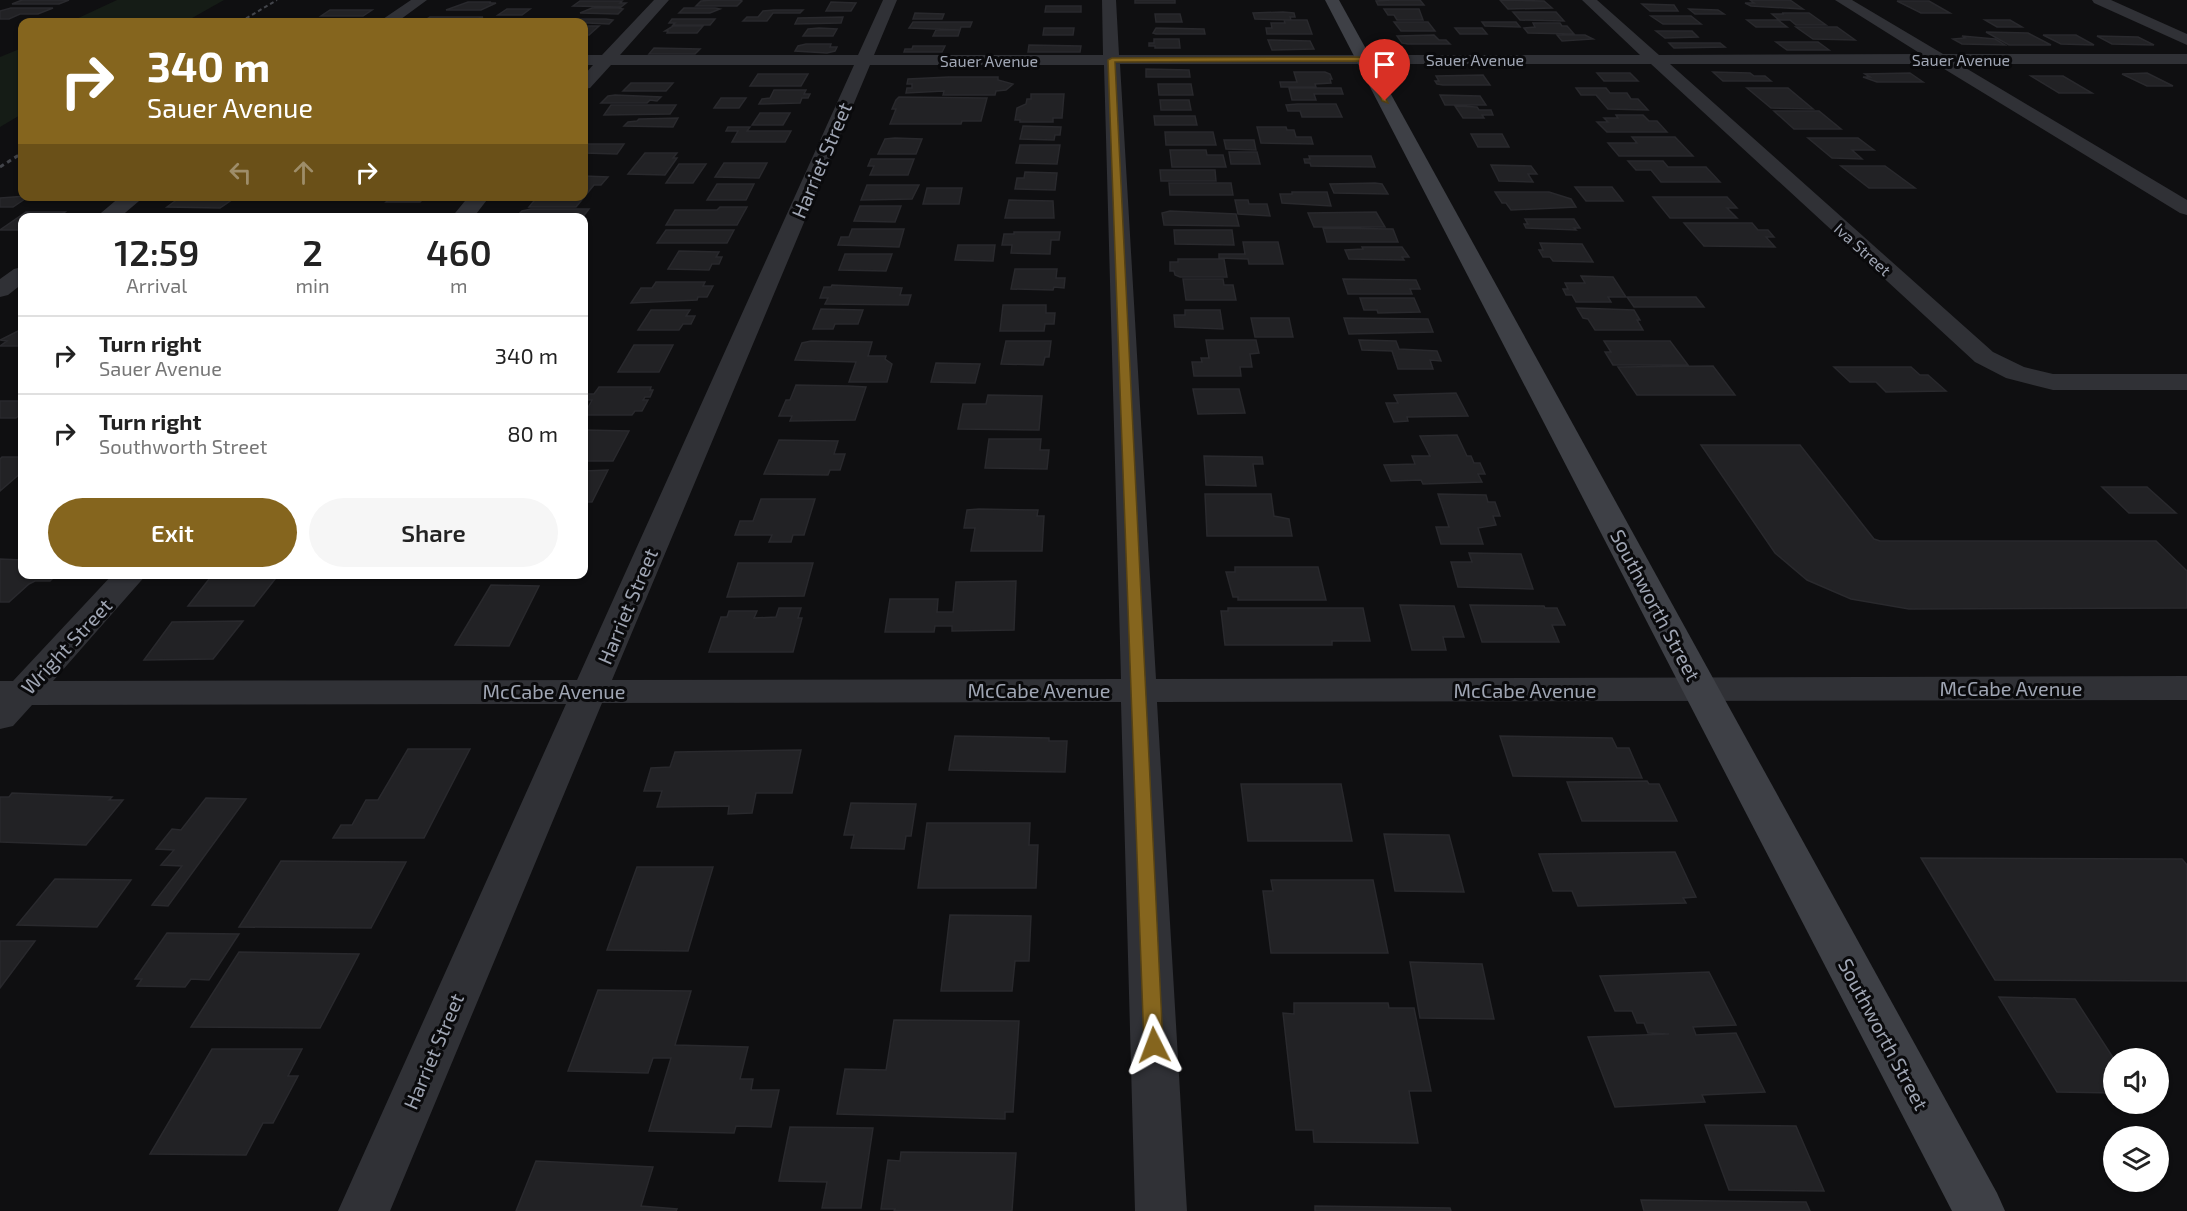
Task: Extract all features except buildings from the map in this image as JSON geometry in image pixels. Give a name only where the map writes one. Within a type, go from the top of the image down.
[{"type":"main road","name":"Southworth Street","points":[[1332,0],[1978,1211]]},
{"type":"street","points":[[394,18],[420,0]]},
{"type":"street","points":[[588,80],[662,0]]},
{"type":"street","name":"Harriet Street","points":[[364,1211],[890,0]]},
{"type":"street","points":[[1109,0],[1161,1211]]},
{"type":"street","name":"Iva Street","points":[[1589,0],[1984,357],[2014,373],[2053,382],[2187,382]]},
{"type":"street","points":[[1842,0],[2187,209]]},
{"type":"street","points":[[2099,0],[2187,40]]},
{"type":"street","name":"Sauer Avenue","points":[[588,60],[2187,59]]},
{"type":"street","points":[[112,213],[128,201]]},
{"type":"street","points":[[465,213],[476,201]]},
{"type":"street","points":[[0,290],[18,277]]},
{"type":"street","name":"Wright Street","points":[[7,701],[126,579]]},
{"type":"street","name":"McCabe Avenue","points":[[7,701],[590,692],[2187,688]]},
{"type":"shaded area","points":[[117,0],[224,0],[192,18],[78,18]]},
{"type":"shaded area","points":[[18,50],[18,116],[0,127],[0,57]]},
{"type":"railway","points":[[247,18],[277,0]]},
{"type":"railway","points":[[0,167],[18,156]]},
{"type":"route","points":[[1154,1045],[1112,60],[1363,59],[1385,101]]}]
